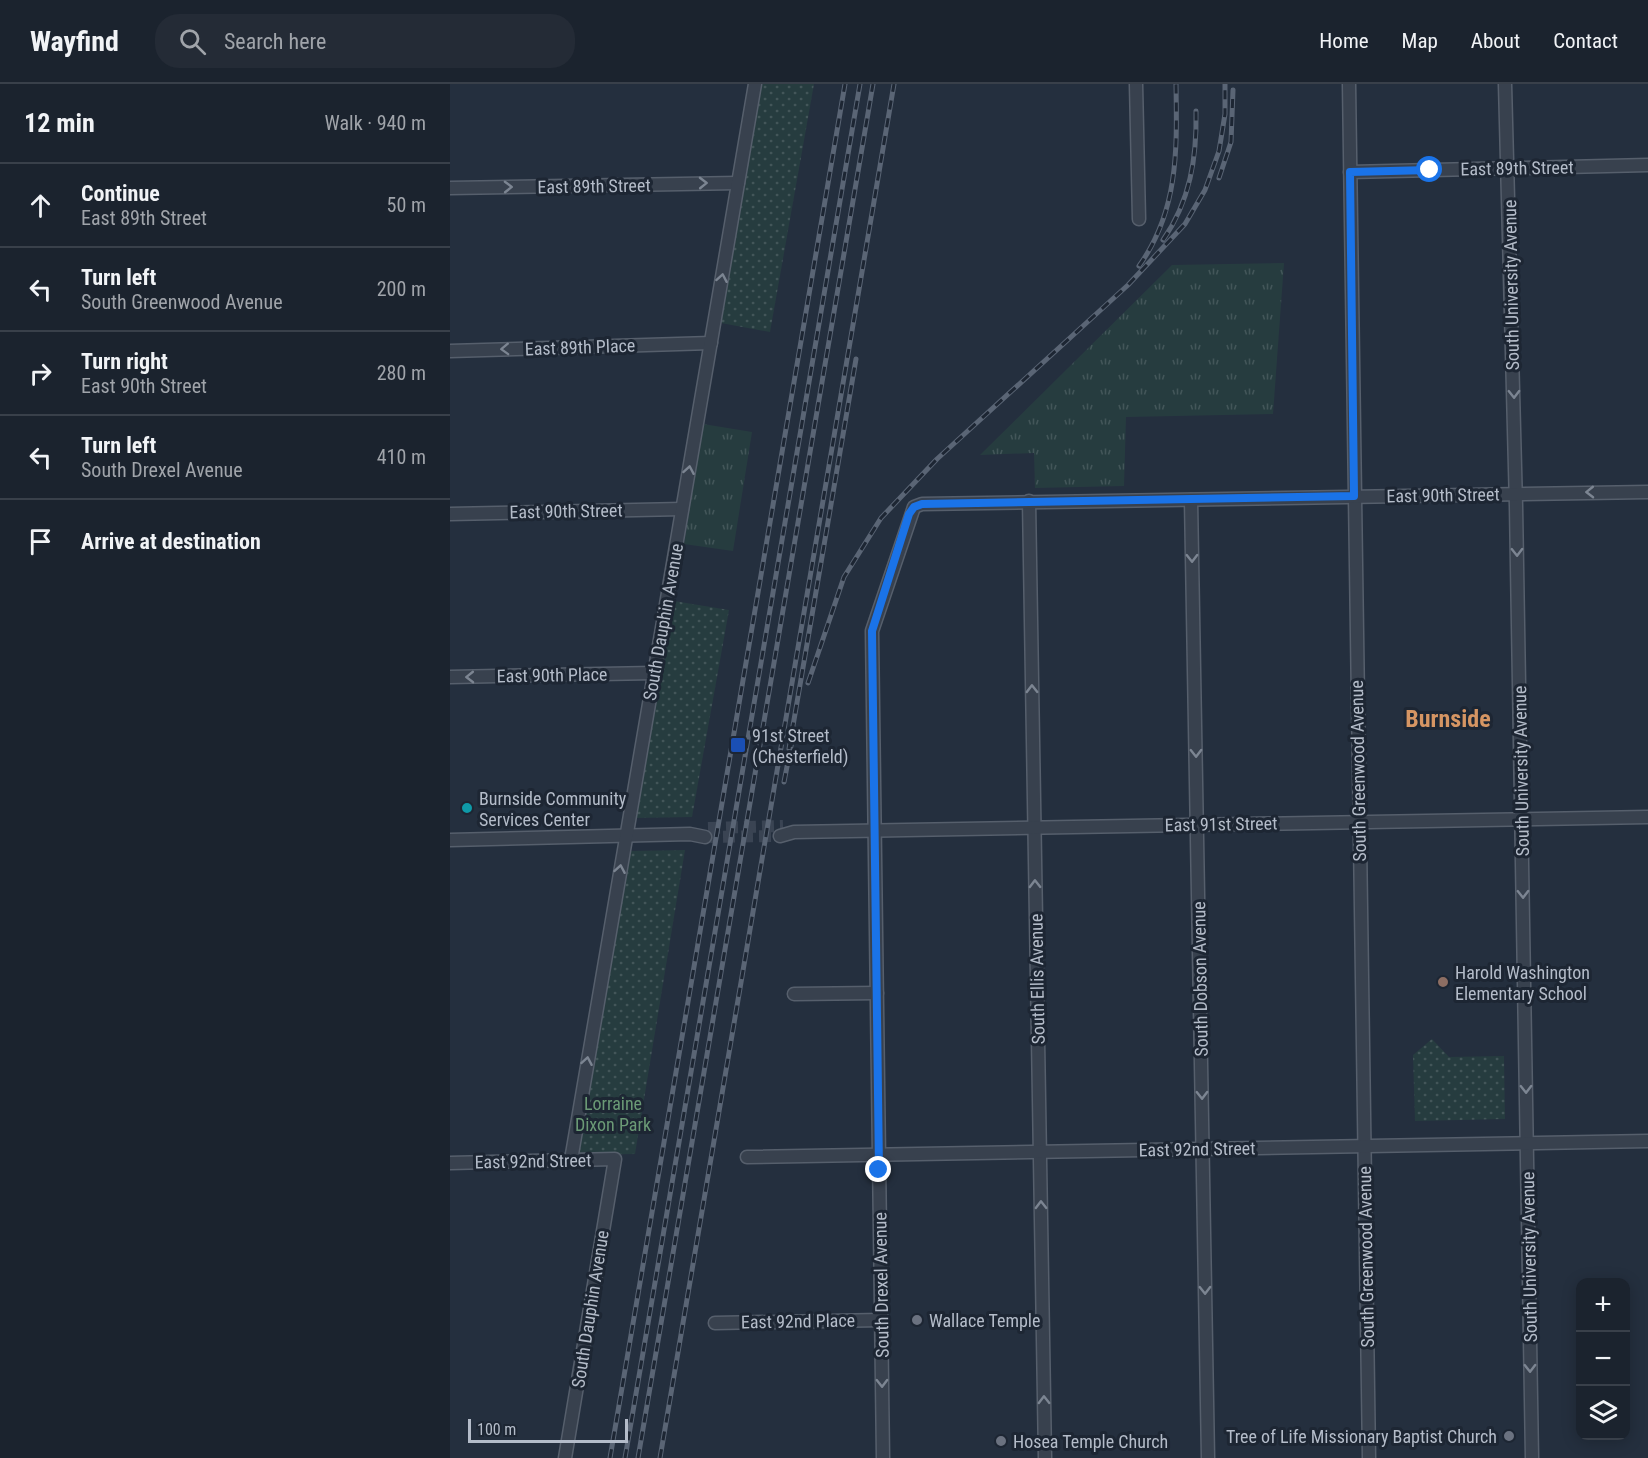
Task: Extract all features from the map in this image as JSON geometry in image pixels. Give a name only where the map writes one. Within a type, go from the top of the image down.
[{"type":"street","name":"South Dauphin Avenue","points":[[571,1161],[755,84]]},
{"type":"street","points":[[1136,84],[1140,219]]},
{"type":"street","name":"South Greenwood Avenue","points":[[1348,84],[1369,1458]]},
{"type":"street","name":"South University Avenue","points":[[1505,84],[1516,494],[1532,1458]]},
{"type":"street","name":"East 89th Street","points":[[1350,172],[1648,165]]},
{"type":"street","name":"East 89th Street","points":[[450,188],[738,183]]},
{"type":"street","name":"East 89th Place","points":[[450,351],[711,343]]},
{"type":"street","name":"East 90th Street","points":[[914,507],[922,504],[1029,501],[1648,492]]},
{"type":"street","name":"South Dobson Avenue","points":[[1191,500],[1208,1458]]},
{"type":"street","name":"South Ellis Avenue","points":[[1029,501],[1045,1458]]},
{"type":"street","name":"South Drexel Avenue","points":[[883,1458],[872,631],[914,507]]},
{"type":"street","name":"East 90th Street","points":[[450,514],[682,509]]},
{"type":"street","name":"East 90th Place","points":[[450,677],[654,673]]},
{"type":"street","name":"East 91st Street","points":[[785,831],[1648,817]]},
{"type":"street","points":[[450,840],[706,832]]},
{"type":"street","points":[[794,994],[877,993]]},
{"type":"street","name":"East 92nd Street","points":[[747,1157],[1648,1141]]},
{"type":"street","name":"South Dauphin Avenue","points":[[566,1458],[615,1159]]},
{"type":"street","name":"East 92nd Street","points":[[450,1163],[615,1159]]},
{"type":"street","name":"East 92nd Place","points":[[715,1323],[881,1320]]},
{"type":"green space","points":[[762,84],[814,84],[770,332],[721,323]]},
{"type":"green space","points":[[1284,263],[1273,414],[1126,417],[1124,486],[1035,488],[1034,453],[980,455],[1172,265]]},
{"type":"green space","points":[[703,424],[752,432],[733,551],[684,544]]},
{"type":"green space","points":[[674,601],[729,610],[692,817],[636,818]]},
{"type":"green space","name":"Lorraine Dixon Park","points":[[685,850],[635,1154],[577,1155],[630,851]]},
{"type":"green space","points":[[1432,1039],[1449,1057],[1504,1056],[1505,1119],[1415,1121],[1413,1055]]},
{"type":"tunnel","points":[[708,828],[783,826]]},
{"type":"tunnel","points":[[705,837],[780,836]]},
{"type":"railway","points":[[610,1458],[845,84]]},
{"type":"railway","points":[[625,1458],[860,84]]},
{"type":"railway","points":[[638,1458],[873,84]]},
{"type":"railway","points":[[660,1458],[894,84]]},
{"type":"railway","points":[[1139,266],[1152,245],[1169,201],[1175,155],[1176,84]]},
{"type":"railway","points":[[808,683],[844,577],[881,518],[937,459],[1128,285],[1185,224],[1205,190],[1219,151],[1225,114],[1225,84]]},
{"type":"railway","points":[[1219,178],[1231,142],[1233,90]]},
{"type":"railway","points":[[1163,240],[1186,194],[1195,146],[1196,111]]},
{"type":"railway","points":[[789,749],[856,359]]},
{"type":"railway","points":[[784,782],[792,741]]},
{"type":"place","name":"91st Street (Chesterfield)","points":[[738,745]]},
{"type":"place","name":"Burnside Community Services Center","points":[[467,808]]},
{"type":"place","name":"Harold Washington Elementary School","points":[[1443,982]]},
{"type":"place","name":"Wallace Temple","points":[[917,1320]]},
{"type":"place","name":"Tree of Life Missionary Baptist Church","points":[[1509,1436]]},
{"type":"place","name":"Hosea Temple Church","points":[[1001,1441]]},
{"type":"district","name":"Burnside","points":[[1448,719]]},
{"type":"route","points":[[879,1170],[872,631],[909,514],[914,507],[922,504],[1354,496],[1350,172],[1430,170]]}]
